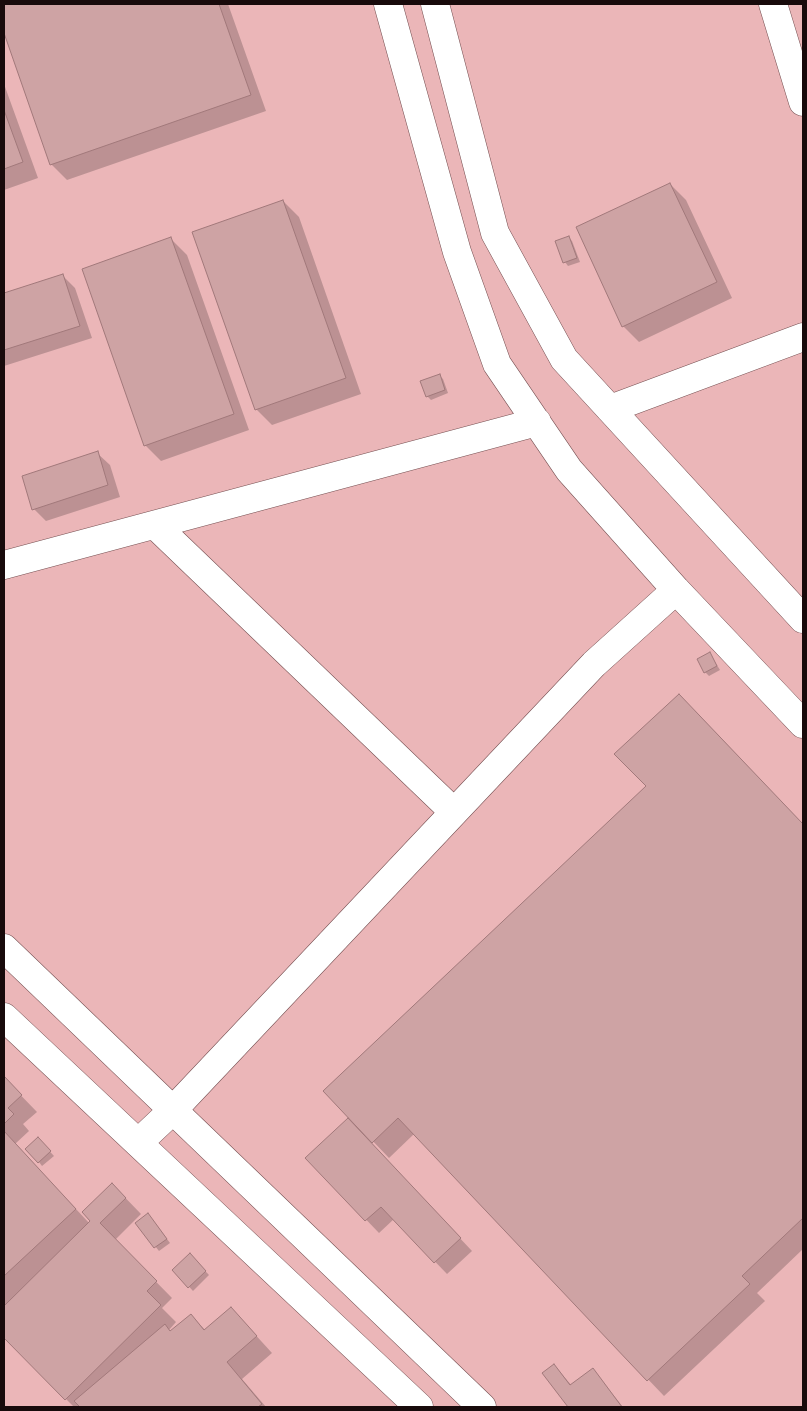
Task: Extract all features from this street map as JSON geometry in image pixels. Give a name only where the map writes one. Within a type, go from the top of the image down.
[{"type":"street","points":[[388,4],[457,252],[497,364],[569,470],[676,590],[803,724]]},
{"type":"street","points":[[435,4],[495,232],[564,359],[803,619]]},
{"type":"street","points":[[773,4],[803,102]]},
{"type":"street","points":[[610,409],[803,337]]},
{"type":"street","points":[[4,565],[537,422]]},
{"type":"street","points":[[154,524],[454,812]]},
{"type":"street","points":[[138,1143],[173,1110],[594,664],[676,590]]},
{"type":"street","points":[[4,948],[482,1407]]},
{"type":"street","points":[[4,1017],[419,1407]]},
{"type":"shaded area","points":[[4,4],[803,4],[803,1407],[4,1407]]},
{"type":"building","points":[[4,4],[219,4],[251,95],[50,165],[4,33]]},
{"type":"building","points":[[4,110],[23,162],[4,169]]},
{"type":"building","points":[[670,183],[717,282],[622,327],[576,227]]},
{"type":"building","points":[[283,200],[346,378],[255,410],[192,232]]},
{"type":"building","points":[[569,236],[577,258],[563,263],[555,241]]},
{"type":"building","points":[[171,237],[234,414],[144,446],[82,269]]},
{"type":"building","points":[[63,274],[80,326],[4,350],[4,293]]},
{"type":"building","points":[[440,374],[445,390],[426,397],[420,381]]},
{"type":"building","points":[[98,451],[108,485],[32,510],[22,476]]},
{"type":"building","points":[[710,652],[717,666],[704,673],[697,659]]},
{"type":"building","points":[[679,694],[803,824],[803,1218],[742,1276],[750,1284],[647,1381],[398,1118],[372,1143],[323,1091],[646,786],[614,754]]},
{"type":"building","points":[[4,1076],[22,1095],[8,1108],[14,1114],[4,1124]]},
{"type":"building","points":[[348,1118],[461,1238],[434,1263],[381,1207],[365,1221],[305,1158]]},
{"type":"building","points":[[4,1131],[76,1209],[4,1276]]},
{"type":"building","points":[[38,1137],[51,1151],[38,1163],[25,1149]]},
{"type":"building","points":[[112,1183],[126,1198],[100,1223],[157,1281],[147,1291],[161,1305],[65,1400],[4,1338],[4,1306],[90,1221],[82,1212]]},
{"type":"building","points":[[148,1213],[167,1239],[154,1248],[135,1223]]},
{"type":"building","points":[[190,1253],[206,1271],[188,1288],[172,1270]]},
{"type":"building","points":[[231,1307],[257,1336],[227,1362],[262,1404],[258,1407],[80,1407],[74,1401],[165,1324],[170,1331],[191,1314],[204,1330]]},
{"type":"building","points":[[554,1364],[570,1385],[593,1368],[622,1407],[568,1407],[542,1373]]}]
